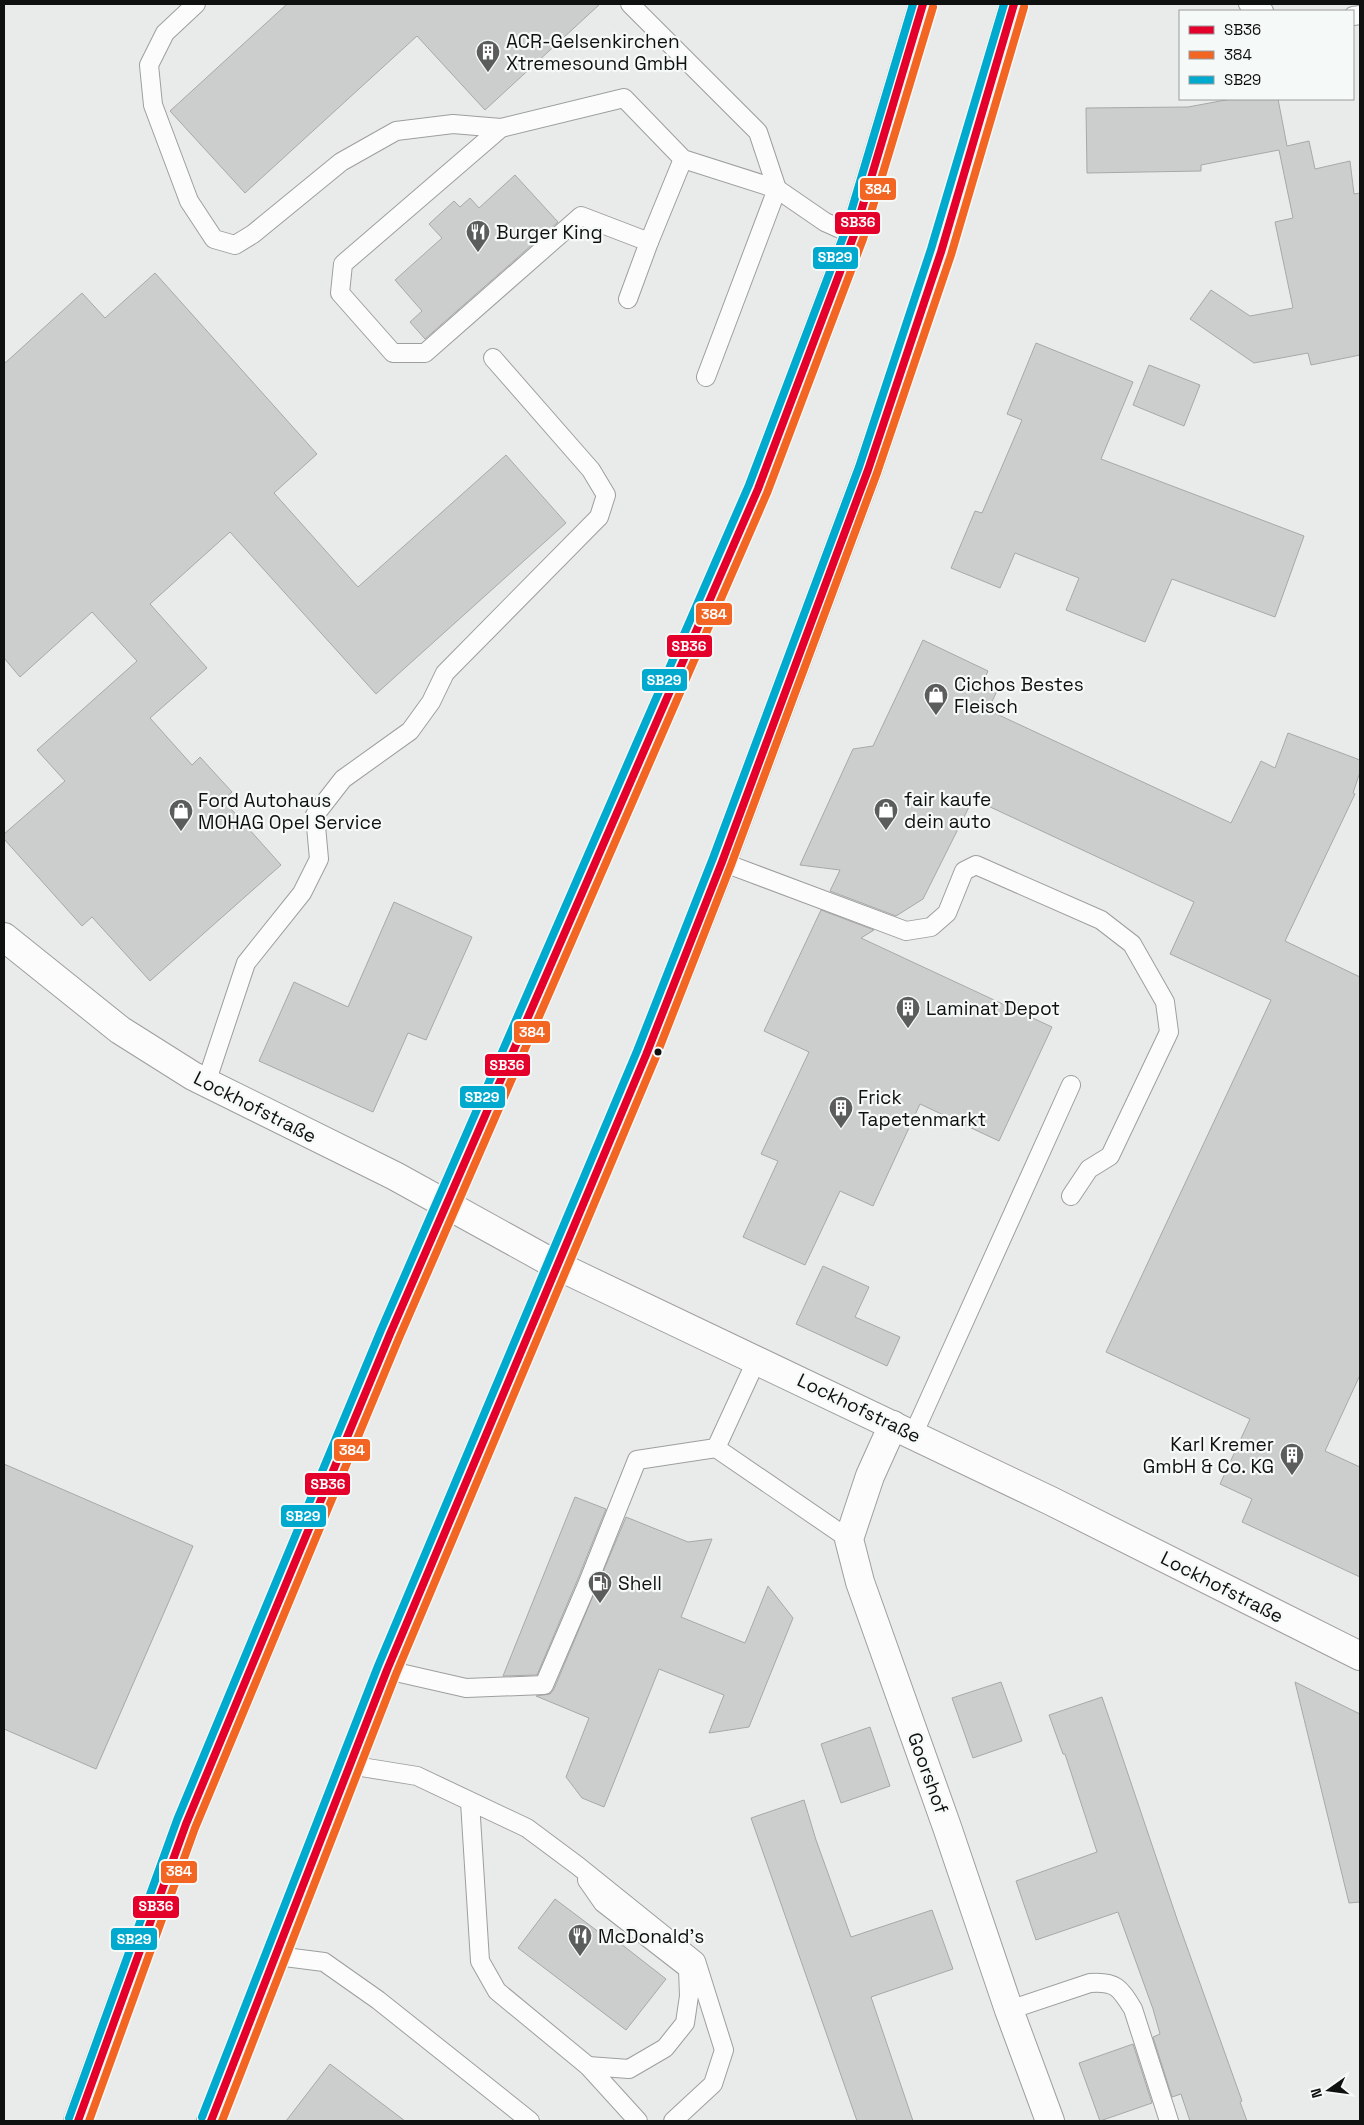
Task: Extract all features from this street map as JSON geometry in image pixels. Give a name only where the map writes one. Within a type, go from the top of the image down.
[{"type":"main road","points":[[78,2121],[186,1824],[390,1334],[758,488],[854,234],[923,4]]},
{"type":"main road","points":[[211,2121],[387,1670],[646,1055],[722,862],[868,470],[941,252],[1014,4]]},
{"type":"main road","name":"Lockhofstraße","points":[[4,938],[120,1030],[206,1083],[395,1176],[556,1265],[757,1359],[1060,1505],[1360,1656]]},
{"type":"main road","points":[[849,1539],[870,1476],[903,1430]]},
{"type":"main road","name":"Goorshof","points":[[849,1539],[860,1582],[947,1827],[1009,2010],[1050,2121]]},
{"type":"lane","points":[[196,4],[165,34],[150,65],[153,105],[189,201],[214,239],[235,245],[253,234],[341,162],[396,131],[453,124],[501,128],[624,98],[683,159],[777,189],[825,222],[854,234]]},
{"type":"lane","points":[[630,4],[758,132],[777,189],[706,377]]},
{"type":"lane","points":[[1248,4],[1262,10]]},
{"type":"lane","points":[[501,128],[343,264],[340,293],[393,353],[425,353],[582,216],[649,242]]},
{"type":"lane","points":[[628,299],[683,159]]},
{"type":"lane","points":[[206,1083],[246,963],[302,893],[319,859],[315,815],[343,779],[410,730],[431,702],[446,672],[599,517],[606,495],[591,470],[493,358]]},
{"type":"lane","points":[[722,862],[906,931],[931,927],[947,913],[964,871],[976,865],[1101,920],[1132,944],[1165,1002],[1169,1032],[1110,1156],[1089,1169],[1071,1196]]},
{"type":"lane","points":[[903,1430],[1071,1085]]},
{"type":"lane","points":[[716,1448],[757,1359]]},
{"type":"lane","points":[[387,1670],[466,1688],[544,1685],[587,1585],[636,1460],[716,1448],[849,1539]]},
{"type":"lane","points":[[349,1765],[417,1776],[527,1828],[578,1866],[696,1961],[724,2050],[713,2084],[673,2121]]},
{"type":"lane","points":[[470,1802],[480,1961],[497,1991],[588,2066],[638,2121]]},
{"type":"lane","points":[[578,1866],[603,1904],[688,1970],[690,1996],[685,2023],[665,2048],[629,2069],[588,2066]]},
{"type":"lane","points":[[276,1956],[324,1962],[378,2000],[530,2121]]},
{"type":"lane","points":[[1009,2010],[1090,1983],[1103,1982],[1116,1985],[1133,2009],[1169,2121]]},
{"type":"building","points":[[287,4],[600,4],[485,110],[417,36],[245,193],[170,111]]},
{"type":"building","points":[[1226,100],[1278,100],[1287,146],[1309,141],[1315,169],[1350,161],[1354,194],[1360,193],[1360,355],[1311,365],[1308,353],[1254,363],[1190,319],[1211,290],[1250,316],[1293,308],[1275,222],[1293,218],[1279,150],[1201,165],[1201,171],[1087,173],[1086,108],[1188,107]]},
{"type":"building","name":"Burger King","points":[[515,175],[558,222],[425,339],[410,322],[422,311],[395,280],[442,238],[429,224],[454,201],[460,207],[470,198],[479,208]]},
{"type":"building","points":[[155,273],[317,454],[274,493],[358,587],[506,455],[566,523],[376,694],[230,532],[150,604],[207,668],[150,718],[192,765],[200,757],[232,792],[223,800],[281,865],[150,981],[92,917],[82,926],[4,839],[4,834],[65,781],[37,750],[137,661],[92,612],[20,677],[4,658],[4,364],[82,293],[105,318]]},
{"type":"building","points":[[1036,343],[1133,382],[1101,459],[1304,536],[1275,617],[1172,579],[1145,642],[1066,610],[1079,578],[1015,553],[1000,588],[951,568],[975,511],[982,513],[1022,420],[1007,414]]},
{"type":"building","points":[[1149,365],[1200,385],[1184,426],[1133,405]]},
{"type":"building","points":[[923,640],[988,671],[982,684],[997,691],[988,710],[1231,823],[1261,761],[1275,768],[1288,733],[1360,760],[1360,772],[1353,793],[1355,794],[1285,941],[1360,977],[1360,1375],[1325,1451],[1360,1467],[1360,1577],[1242,1522],[1252,1499],[1220,1484],[1250,1419],[1106,1352],[1271,1000],[1170,954],[1194,902],[973,799],[923,899],[896,916],[830,891],[840,870],[800,865],[853,749],[873,746]]},
{"type":"building","points":[[394,902],[472,937],[426,1040],[408,1033],[373,1112],[259,1061],[294,982],[348,1007]]},
{"type":"building","name":"Laminat Depot","points":[[821,910],[874,930],[861,938],[1052,1027],[999,1141],[920,1104],[873,1206],[840,1191],[805,1265],[743,1237],[778,1161],[761,1154],[809,1052],[764,1031]]},
{"type":"building","points":[[823,1266],[869,1287],[855,1317],[900,1337],[887,1366],[796,1324]]},
{"type":"building","points":[[4,1464],[193,1546],[96,1769],[4,1729]]},
{"type":"building","points":[[575,1497],[606,1509],[537,1675],[503,1676]]},
{"type":"building","points":[[626,1517],[688,1542],[712,1539],[681,1617],[745,1643],[768,1586],[793,1618],[749,1727],[709,1733],[724,1695],[659,1669],[604,1807],[582,1798],[566,1777],[589,1718],[536,1696],[550,1694],[554,1689]]},
{"type":"building","points":[[1001,1682],[1022,1741],[973,1758],[952,1698]]},
{"type":"building","points":[[1295,1682],[1360,1714],[1360,1902],[1349,1903]]},
{"type":"building","points":[[1102,1697],[1177,1919],[1242,2101],[1240,2102],[1247,2121],[1190,2121],[1181,2094],[1172,2097],[1153,2037],[1160,2034],[1153,2009],[1118,1912],[1036,1940],[1016,1881],[1097,1852],[1065,1754],[1063,1754],[1049,1715]]},
{"type":"building","points":[[870,1727],[890,1786],[841,1803],[821,1744]]},
{"type":"building","points":[[804,1800],[816,1840],[851,1937],[932,1910],[953,1969],[871,1997],[913,2121],[857,2121],[751,1818]]},
{"type":"building","name":"McDonald's","points":[[555,1899],[604,1936],[607,1933],[666,1979],[626,2030],[518,1948]]},
{"type":"building","points":[[1133,2044],[1152,2103],[1100,2121],[1079,2063]]},
{"type":"building","points":[[330,2064],[405,2121],[286,2121]]},
{"type":"transit line","name":"SB29","points":[[69,2118],[177,1820],[381,1330],[749,485],[845,232],[913,4]]},
{"type":"transit line","name":"SB36","points":[[78,2121],[186,1824],[390,1334],[758,489],[854,235],[923,4]]},
{"type":"transit line","name":"SB29","points":[[202,2117],[378,1666],[637,1051],[713,858],[859,467],[931,249],[1004,4]]},
{"type":"transit line","name":"SB36","points":[[211,2121],[387,1670],[646,1055],[722,862],[868,470],[941,252],[1014,4]]},
{"type":"transit line","name":"384","points":[[89,2121],[195,1828],[399,1338],[767,493],[863,239],[933,7]]},
{"type":"transit line","name":"384","points":[[222,2121],[396,1674],[655,1059],[731,865],[877,473],[951,255],[1024,7]]},
{"type":"place","name":"ACR-Gelsenkirchen Xtremesound GmbH","points":[[488,73]]},
{"type":"place","name":"Burger King","points":[[478,253]]},
{"type":"place","name":"Cichos Bestes Fleisch","points":[[936,716]]},
{"type":"place","name":"fair kaufe dein auto","points":[[886,831]]},
{"type":"place","name":"Ford Autohaus MOHAG Opel Service","points":[[181,832]]},
{"type":"place","name":"Laminat Depot","points":[[908,1029]]},
{"type":"place","name":"Frick Tapetenmarkt","points":[[841,1129]]},
{"type":"place","name":"Karl Kremer GmbH & Co. KG","points":[[1292,1476]]},
{"type":"place","name":"Shell","points":[[600,1604]]},
{"type":"place","name":"McDonald's","points":[[580,1957]]}]
